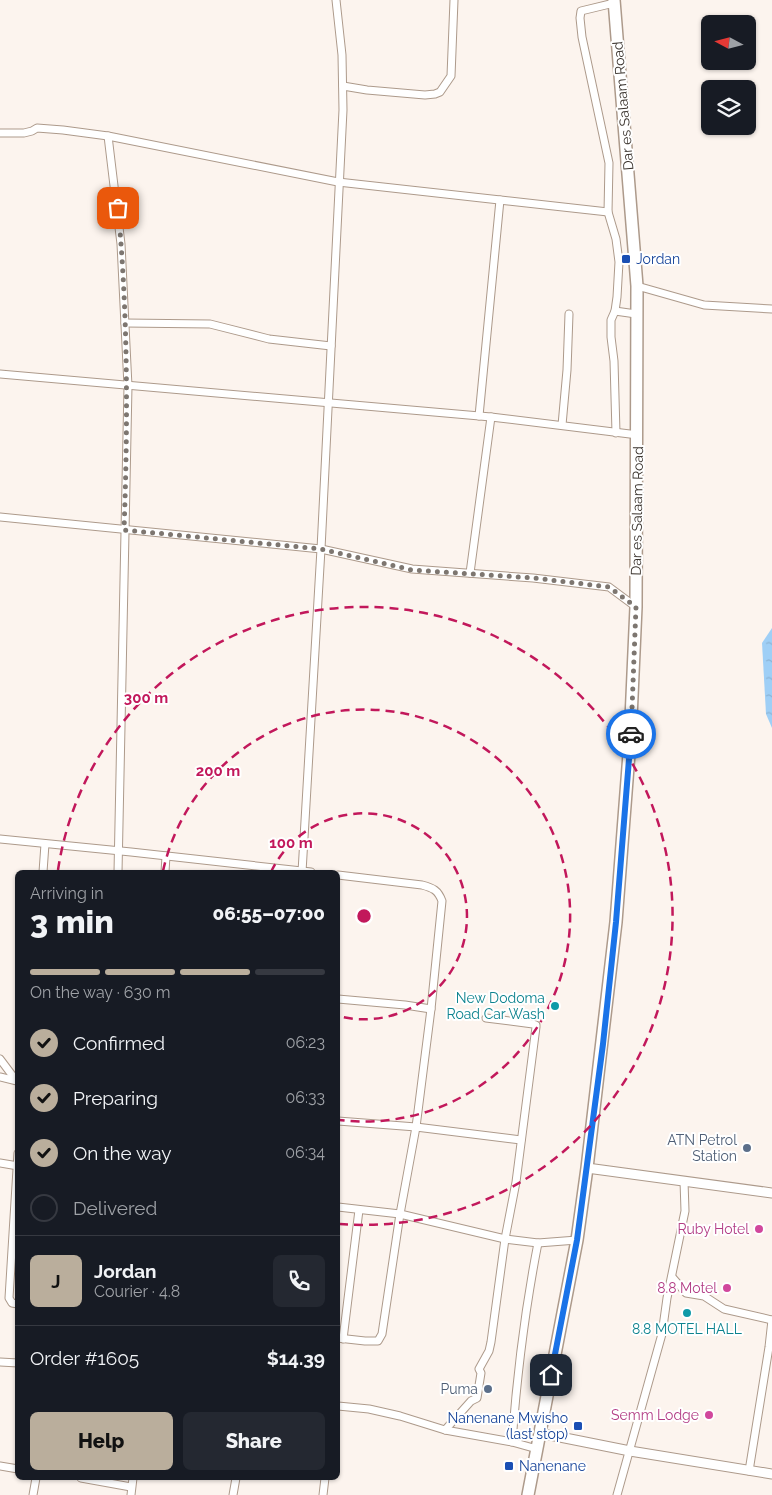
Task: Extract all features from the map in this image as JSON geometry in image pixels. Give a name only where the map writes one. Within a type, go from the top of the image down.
[{"type":"highway","name":"Dar es Salaam Road","points":[[528,1495],[577,1240],[603,1044],[622,847],[634,672],[638,434],[637,286],[614,2]]},
{"type":"street","points":[[302,870],[321,549],[343,86],[342,55],[336,0]]},
{"type":"street","points":[[343,86],[425,95],[440,92],[451,76],[454,0]]},
{"type":"street","points":[[614,2],[581,11],[580,18],[582,37],[609,162],[608,212],[616,239],[619,262],[615,311],[611,320],[616,433]]},
{"type":"street","points":[[0,133],[24,133],[37,128],[108,136],[338,182],[608,212]]},
{"type":"street","points":[[108,136],[122,244],[128,386],[118,870]]},
{"type":"street","points":[[479,416],[500,200]]},
{"type":"street","points":[[637,286],[704,305],[772,309]]},
{"type":"street","points":[[615,311],[636,314]]},
{"type":"street","points":[[562,424],[567,370],[569,314]]},
{"type":"street","points":[[125,323],[210,324],[269,339],[331,346]]},
{"type":"street","points":[[0,374],[491,417],[562,424],[616,433],[638,434]]},
{"type":"street","points":[[470,573],[491,417]]},
{"type":"street","points":[[0,517],[321,549],[412,570],[534,578],[609,587],[636,607]]},
{"type":"street","points":[[0,839],[285,870]]},
{"type":"street","points":[[43,870],[46,844]]},
{"type":"street","points":[[165,870],[166,856]]},
{"type":"street","points":[[340,875],[434,888],[439,893],[442,901],[416,1127],[400,1214],[382,1334],[378,1341],[372,1342],[340,1339],[359,1210]]},
{"type":"street","points":[[340,999],[405,1004],[431,1009]]},
{"type":"street","points":[[445,1430],[477,1398],[481,1373],[479,1369],[491,1342],[505,1239],[516,1182],[536,1025],[486,1018]]},
{"type":"street","points":[[0,1059],[15,1079]]},
{"type":"street","points":[[0,1077],[15,1080]]},
{"type":"street","points":[[340,1122],[416,1127],[521,1140]]},
{"type":"street","points":[[0,1163],[15,1166]]},
{"type":"street","points":[[587,1168],[772,1193]]},
{"type":"street","points":[[617,1495],[662,1334],[667,1298],[685,1211],[684,1181]]},
{"type":"street","points":[[15,1199],[9,1298],[15,1303]]},
{"type":"street","points":[[340,1207],[400,1214],[505,1239],[538,1243],[577,1240]]},
{"type":"street","points":[[512,1442],[528,1293],[538,1243]]},
{"type":"street","points":[[672,1277],[686,1293],[704,1296],[724,1309],[772,1320],[771,1347],[750,1472]]},
{"type":"street","points":[[0,1362],[15,1364]]},
{"type":"street","points":[[340,1406],[369,1409],[400,1416],[445,1430],[512,1442],[538,1449]]},
{"type":"street","points":[[540,1433],[750,1472],[772,1474]]},
{"type":"street","points":[[0,1466],[15,1468]]},
{"type":"street","points":[[33,1495],[36,1480]]},
{"type":"street","points":[[91,1480],[131,1487]]},
{"type":"street","points":[[131,1495],[133,1480]]},
{"type":"street","points":[[233,1495],[236,1480]]},
{"type":"street","points":[[323,1495],[325,1480]]},
{"type":"water","points":[[772,628],[772,728],[766,714],[762,643]]},
{"type":"way so far","points":[[118,208],[122,244],[128,386],[124,530],[321,549],[412,570],[534,578],[609,587],[636,607],[631,734]]},
{"type":"place","name":"Jordan","points":[[626,259]]},
{"type":"place","name":"New Dodoma Road Car Wash","points":[[555,1006]]},
{"type":"place","name":"ATN Petrol Station","points":[[747,1148]]},
{"type":"place","name":"Ruby Hotel","points":[[759,1229]]},
{"type":"place","name":"8.8 Motel","points":[[727,1288]]},
{"type":"place","name":"8.8 MOTEL HALL","points":[[687,1313]]},
{"type":"place","name":"Puma","points":[[488,1389]]},
{"type":"place","name":"Semm Lodge","points":[[709,1415]]},
{"type":"place","name":"Nanenane Mwisho (last stop)","points":[[578,1426]]},
{"type":"place","name":"Nanenane","points":[[509,1466]]},
{"type":"route","points":[[551,1375],[577,1240],[603,1044],[616,922],[631,734]]}]
